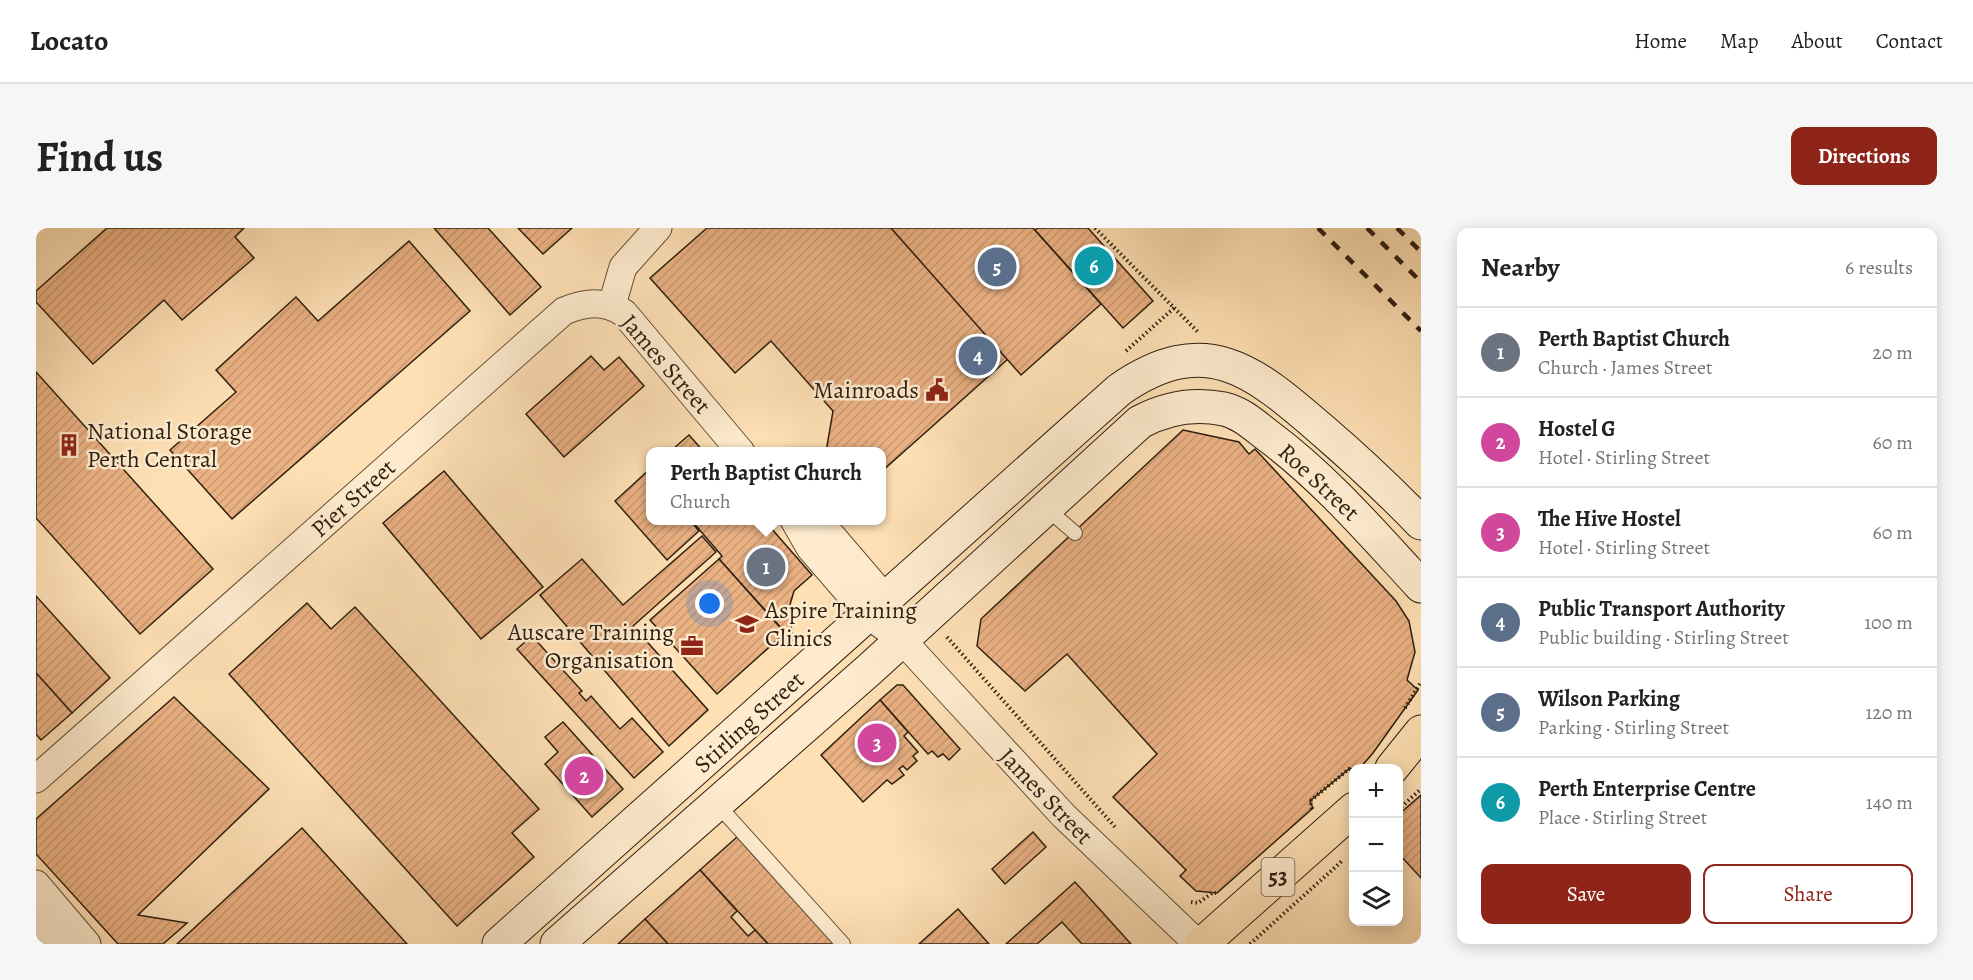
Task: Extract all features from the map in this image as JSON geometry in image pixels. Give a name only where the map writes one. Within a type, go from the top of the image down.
[{"type":"main road","points":[[1395,764],[1421,732]]},
{"type":"main road","name":"53","points":[[1200,944],[1349,813]]},
{"type":"street","points":[[612,305],[623,267],[658,228]]},
{"type":"street","name":"Pier Street","points":[[36,779],[564,311],[582,304],[612,305]]},
{"type":"street","name":"James Street","points":[[612,305],[624,313],[737,447]]},
{"type":"street","name":"Roe Street","points":[[1200,348],[1255,376],[1280,393],[1373,474],[1421,523]]},
{"type":"street","name":"Stirling Street","points":[[500,944],[1119,390],[1133,380],[1200,348]]},
{"type":"street","name":"Roe Street","points":[[1200,406],[1226,409],[1242,416],[1279,444],[1342,500],[1421,586]]},
{"type":"street","name":"Stirling Street","points":[[557,944],[902,640],[1140,422],[1165,411],[1200,406]]},
{"type":"street","points":[[956,534],[979,530],[1011,504],[1021,500],[1046,508]]},
{"type":"street","name":"James Street","points":[[797,525],[810,548],[876,606]]},
{"type":"street","name":"James Street","points":[[821,525],[902,640],[1063,815],[1200,944]]},
{"type":"street","points":[[36,884],[87,944]]},
{"type":"street","points":[[36,917],[59,944]]},
{"type":"lane","points":[[1046,508],[1075,533]]},
{"type":"lane","points":[[717,804],[843,944]]},
{"type":"path","points":[[1095,228],[1195,327],[1200,348]]},
{"type":"path","points":[[945,634],[1117,829]]},
{"type":"path","points":[[1304,816],[1313,808],[1310,801],[1349,769]]},
{"type":"path","points":[[1403,805],[1421,789]]},
{"type":"path","points":[[1250,944],[1345,858]]},
{"type":"path","points":[[1180,900],[1198,903],[1212,892],[1217,893]]},
{"type":"building","points":[[107,228],[244,228],[235,237],[254,258],[182,320],[164,300],[93,364],[36,302],[36,291]]},
{"type":"building","points":[[434,228],[488,228],[541,287],[510,315]]},
{"type":"building","points":[[518,228],[572,228],[543,254]]},
{"type":"building","name":"Mainroads","points":[[707,228],[891,228],[1008,359],[886,467],[886,447],[827,447],[833,411],[771,341],[735,373],[650,278]]},
{"type":"building","points":[[891,228],[1033,228],[1101,304],[1021,375]]},
{"type":"building","points":[[1038,228],[1088,228],[1153,301],[1123,328],[1035,230]]},
{"type":"building","points":[[409,241],[470,311],[232,519],[170,450],[236,392],[216,370],[296,297],[318,321]]},
{"type":"building","points":[[591,356],[604,370],[619,357],[644,386],[564,457],[526,414]]},
{"type":"building","name":"National Storage Perth Central","points":[[36,372],[213,569],[140,634],[36,518]]},
{"type":"building","points":[[1183,430],[1239,442],[1249,454],[1255,449],[1396,601],[1409,621],[1415,652],[1407,680],[1418,690],[1363,764],[1349,764],[1349,769],[1310,801],[1313,808],[1217,893],[1196,891],[1180,876],[1186,870],[1113,797],[1157,754],[1067,654],[1025,691],[977,646],[981,619]]},
{"type":"building","points":[[689,435],[700,447],[675,447]]},
{"type":"building","points":[[444,471],[543,587],[481,639],[383,523]]},
{"type":"building","points":[[646,473],[646,525],[694,525],[699,531],[667,560],[615,501]]},
{"type":"building","points":[[695,525],[768,525],[812,575],[794,591],[789,608],[793,641],[719,559],[722,556]]},
{"type":"building","points":[[702,536],[716,552],[633,626],[708,710],[669,746],[540,595],[582,559],[623,605]]},
{"type":"building","points":[[719,559],[785,633],[717,694],[650,620]]},
{"type":"building","points":[[36,596],[110,678],[72,713],[36,673]]},
{"type":"building","points":[[307,603],[331,629],[355,607],[539,809],[512,833],[534,857],[457,926],[229,674]]},
{"type":"building","points":[[532,636],[582,691],[579,693],[586,701],[591,696],[620,729],[632,718],[663,752],[634,778],[517,649]]},
{"type":"building","points":[[36,673],[72,713],[41,740],[36,734]]},
{"type":"building","points":[[897,685],[903,685],[960,749],[949,760],[943,754],[938,757],[932,751],[928,754],[880,700]]},
{"type":"building","points":[[174,697],[269,789],[138,915],[187,923],[163,944],[118,944],[36,854],[36,819]]},
{"type":"building","points":[[880,700],[908,732],[904,736],[918,752],[913,756],[917,761],[907,770],[903,766],[899,769],[904,775],[892,784],[887,780],[863,802],[821,755]]},
{"type":"building","points":[[563,722],[623,789],[592,817],[545,764],[558,752],[545,737]]},
{"type":"building","points":[[1421,795],[1421,878],[1403,858],[1403,811]]},
{"type":"building","points":[[302,828],[407,944],[177,944]]},
{"type":"building","points":[[1033,832],[1046,847],[1005,884],[992,869]]},
{"type":"building","points":[[737,837],[834,944],[768,944],[700,870]]},
{"type":"building","points":[[700,870],[737,911],[731,917],[748,936],[755,930],[768,944],[668,944],[645,919]]},
{"type":"building","points":[[1075,882],[1131,944],[1082,944],[1062,922],[1037,944],[1006,944]]},
{"type":"building","points":[[958,909],[989,944],[919,944]]},
{"type":"building","points":[[645,919],[668,944],[618,944]]},
{"type":"railway","points":[[1318,228],[1421,331]]},
{"type":"railway","points":[[1367,228],[1421,282]]},
{"type":"railway","points":[[1397,228],[1421,252]]},
{"type":"place","name":"Perth Enterprise Centre","points":[[1094,266]]},
{"type":"place","name":"Wilson Parking","points":[[997,267]]},
{"type":"place","name":"Public Transport Authority","points":[[978,356]]},
{"type":"place","name":"Mainroads","points":[[937,390]]},
{"type":"place","name":"National Storage Perth Central","points":[[69,445]]},
{"type":"place","name":"Perth Baptist Church","points":[[766,567]]},
{"type":"place","name":"Aspire Training Clinics","points":[[747,624]]},
{"type":"place","name":"Auscare Training Organisation","points":[[692,646]]},
{"type":"place","name":"The Hive Hostel","points":[[877,743]]},
{"type":"place","name":"Hostel G","points":[[584,776]]}]
